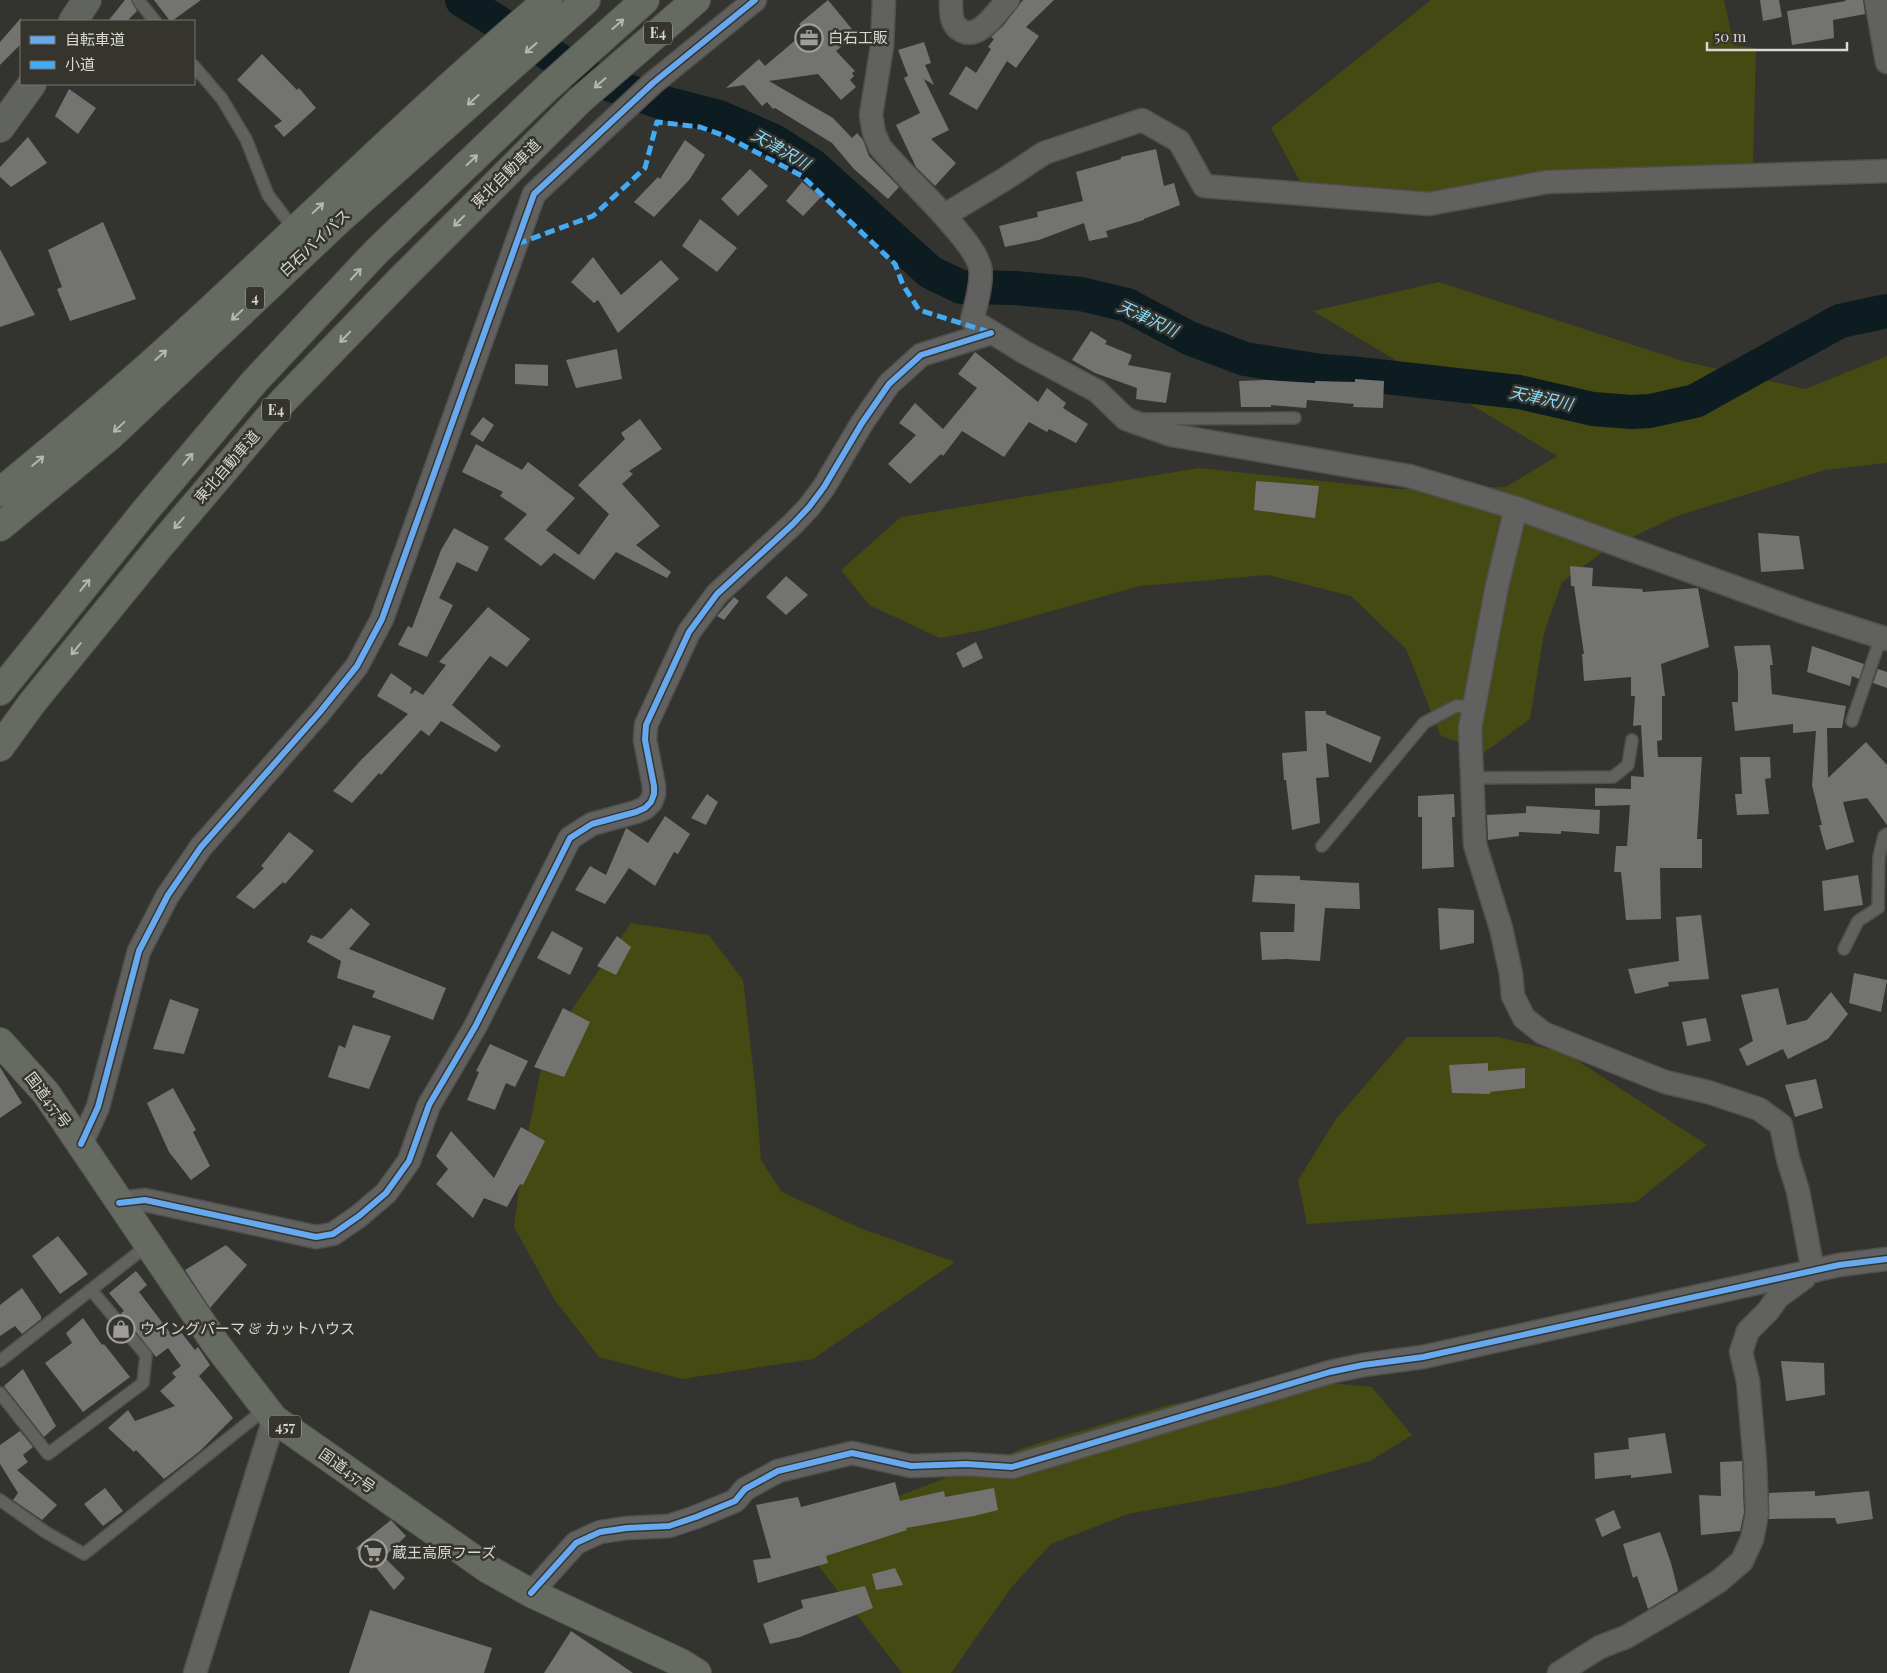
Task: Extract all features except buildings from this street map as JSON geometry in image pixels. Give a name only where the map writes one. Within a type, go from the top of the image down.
[{"type":"highway","name":"白石バイパス","points":[[0,492],[183,335],[294,229],[498,60],[553,28],[586,0]]},
{"type":"highway","name":"E4","points":[[0,691],[145,511],[255,381],[376,252],[548,87],[645,0]]},
{"type":"highway","name":"東北自動車道","points":[[0,747],[32,703],[159,547],[283,401],[409,271],[580,100],[696,0]]},
{"type":"highway","name":"白石バイパス","points":[[0,527],[109,437],[340,219],[498,60],[538,8]]},
{"type":"highway","name":"国道457号","points":[[0,1042],[46,1093],[216,1344],[270,1414],[488,1570],[531,1593],[681,1663],[697,1673]]},
{"type":"main road","points":[[74,20],[87,0]]},
{"type":"main road","points":[[0,128],[31,85]]},
{"type":"street","points":[[81,1144],[98,1107],[139,951],[168,894],[201,847],[320,712],[357,666],[382,619],[534,194],[653,83],[755,0]]},
{"type":"street","points":[[951,0],[954,23],[959,29],[970,34],[984,26],[1008,0]]},
{"type":"street","points":[[1876,0],[1887,62]]},
{"type":"street","points":[[890,2],[871,116],[874,133],[880,147],[892,162],[945,215],[976,258],[980,267],[980,275],[972,320],[991,333],[1097,391],[1126,419],[1171,435],[1409,476],[1516,508],[1806,613],[1884,638]]},
{"type":"street","points":[[945,215],[1044,153],[1142,120],[1179,141],[1204,186],[1429,204],[1548,182],[1887,171]]},
{"type":"street","points":[[119,1202],[145,1200],[316,1237],[333,1234],[359,1216],[386,1193],[409,1161],[429,1105],[475,1027],[570,838],[592,824],[636,812],[651,802],[654,786],[645,740],[646,725],[660,693],[668,681],[682,645],[708,604],[809,507],[824,487],[862,423],[889,384],[902,370],[921,355],[991,333]]},
{"type":"street","points":[[1516,508],[1497,586],[1470,728],[1475,845],[1500,928],[1511,974],[1513,996],[1524,1018],[1543,1033],[1665,1082],[1708,1092],[1759,1109],[1781,1125],[1788,1159],[1798,1190],[1813,1271]]},
{"type":"street","points":[[531,1593],[576,1543],[600,1532],[627,1528],[669,1526],[696,1517],[735,1501],[745,1489],[778,1471],[852,1454],[910,1466],[966,1464],[1012,1467],[1330,1372],[1363,1365],[1423,1357],[1813,1271],[1887,1259]]},
{"type":"street","points":[[1559,1673],[1600,1647],[1626,1637],[1691,1599],[1719,1581],[1742,1561],[1752,1539],[1757,1514],[1748,1381],[1741,1352],[1748,1331],[1768,1311],[1778,1296],[1813,1271]]},
{"type":"street","points":[[195,1673],[270,1414]]},
{"type":"lane","points":[[138,0],[154,20]]},
{"type":"lane","points":[[195,67],[222,98],[246,139],[268,195],[294,229]]},
{"type":"lane","points":[[1126,419],[1295,418]]},
{"type":"lane","points":[[1852,721],[1884,638]]},
{"type":"lane","points":[[1322,846],[1424,723],[1456,706],[1475,707]]},
{"type":"lane","points":[[1473,778],[1614,777],[1628,765],[1632,740]]},
{"type":"lane","points":[[1844,950],[1858,921],[1878,908],[1879,857],[1884,836],[1887,834]]},
{"type":"lane","points":[[0,1362],[148,1245]]},
{"type":"lane","points":[[0,1393],[48,1454],[143,1383],[146,1355],[92,1291]]},
{"type":"lane","points":[[0,1500],[47,1533],[84,1554],[270,1414]]},
{"type":"green space","points":[[1431,0],[1724,0],[1734,45],[1756,48],[1753,167],[1433,196],[1303,187],[1271,128]]},
{"type":"green space","points":[[1439,282],[1683,361],[1805,389],[1887,356],[1887,463],[1825,470],[1677,516],[1607,549],[1562,582],[1544,633],[1530,719],[1485,752],[1441,736],[1406,649],[1351,596],[1268,575],[1140,586],[984,630],[940,638],[869,605],[841,570],[901,517],[1199,468],[1397,489],[1506,487],[1557,456],[1313,311]]},
{"type":"green space","points":[[631,923],[709,935],[743,980],[755,1083],[761,1160],[782,1192],[860,1228],[955,1262],[813,1359],[682,1379],[599,1357],[554,1299],[514,1227],[523,1157],[545,1049]]},
{"type":"green space","points":[[1407,1037],[1498,1037],[1566,1053],[1707,1145],[1636,1202],[1307,1224],[1298,1180],[1336,1119]]},
{"type":"green space","points":[[1308,1381],[1372,1387],[1412,1435],[1370,1461],[1279,1486],[1128,1514],[1051,1544],[1011,1588],[951,1673],[902,1673],[803,1546],[886,1501],[1029,1446],[1168,1405]]},
{"type":"waterway","name":"天津沢川","points":[[462,0],[585,76],[657,101],[719,117],[774,141],[813,166],[930,272],[961,287],[1014,288],[1081,294],[1127,305],[1189,338],[1245,359],[1321,371],[1519,392],[1593,409],[1631,412],[1650,411],[1695,401],[1840,321],[1887,311]]},
{"type":"marked path","points":[[517,244],[593,216],[645,168],[657,122],[700,127],[725,136],[802,176],[895,264],[903,285],[919,310],[989,332]]},
{"type":"cycle path","points":[[81,1144],[98,1107],[139,951],[168,895],[201,847],[320,712],[357,666],[382,619],[534,194],[653,83],[755,0]]},
{"type":"cycle path","points":[[119,1203],[145,1200],[316,1237],[333,1234],[359,1216],[386,1193],[409,1161],[429,1105],[475,1027],[570,838],[592,824],[636,812],[645,808],[651,802],[654,786],[645,740],[646,725],[689,632],[717,594],[809,507],[824,487],[862,423],[889,384],[921,355],[991,333]]},
{"type":"cycle path","points":[[531,1593],[576,1543],[600,1532],[627,1528],[669,1526],[696,1517],[735,1501],[745,1489],[778,1471],[852,1453],[911,1466],[966,1464],[1012,1467],[1330,1372],[1363,1365],[1423,1357],[1839,1265],[1887,1259]]},
{"type":"place","name":"白石工販","points":[[809,38]]},
{"type":"place","name":"ウイングパーマ & カットハウス","points":[[121,1329]]},
{"type":"place","name":"蔵王高原フーズ","points":[[373,1553]]}]
